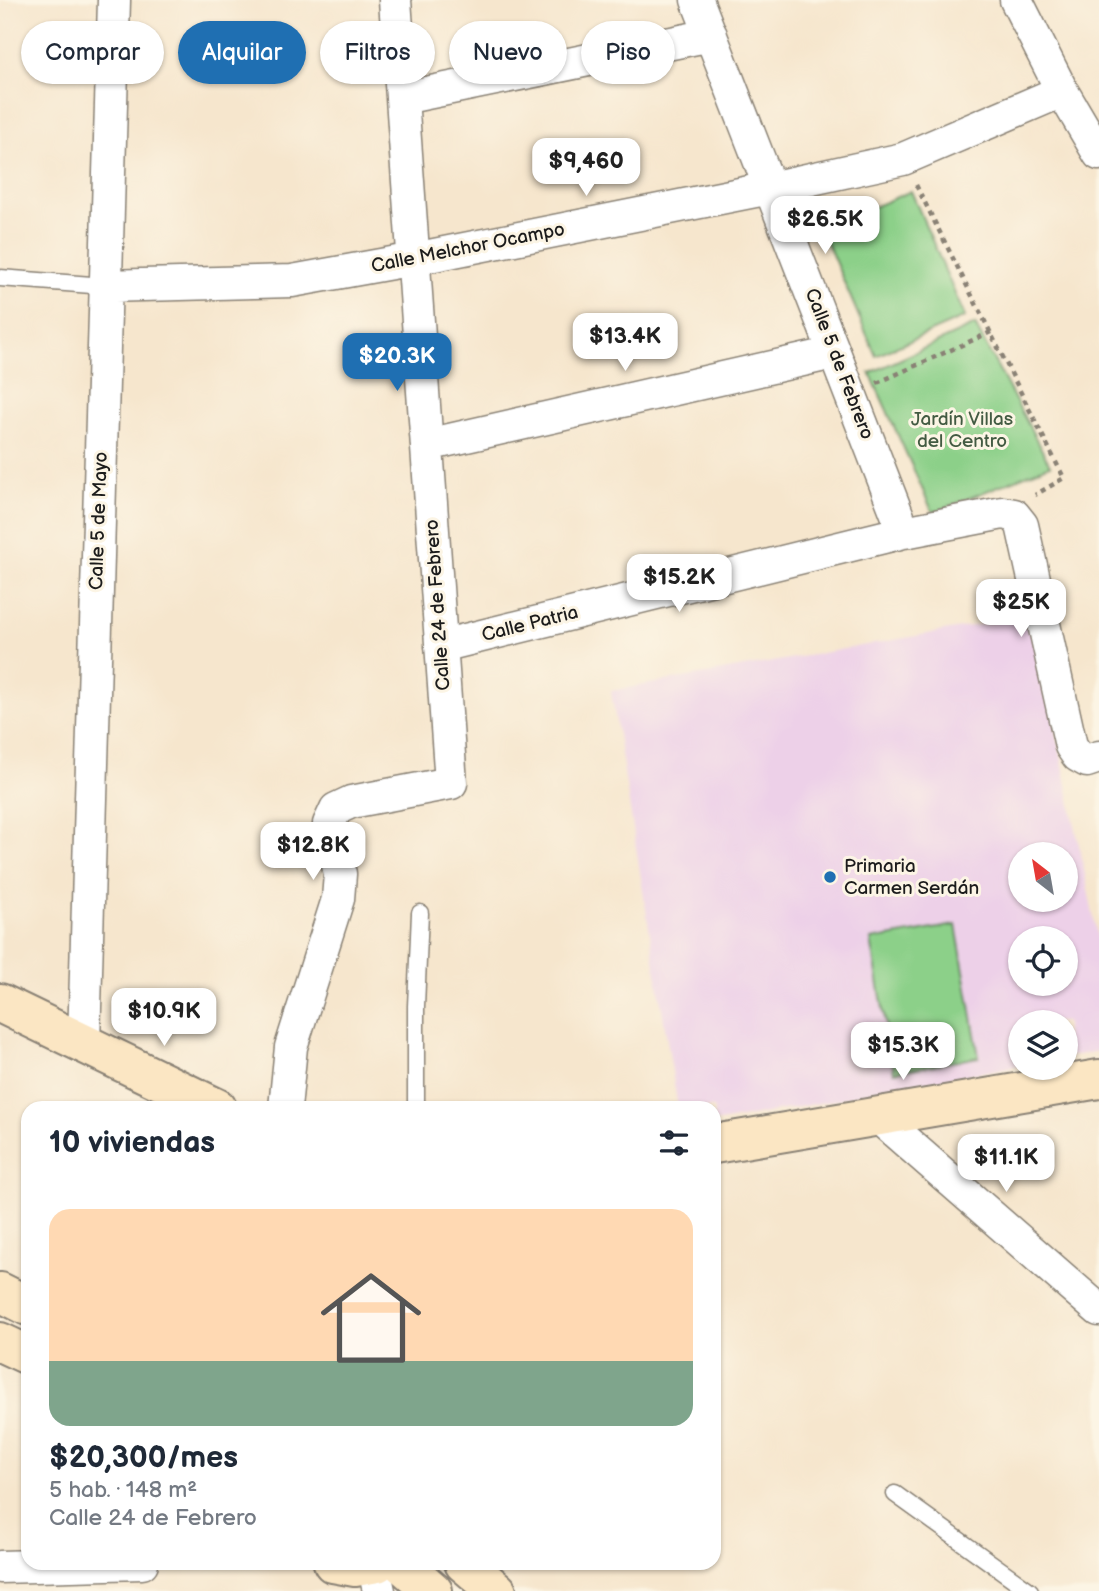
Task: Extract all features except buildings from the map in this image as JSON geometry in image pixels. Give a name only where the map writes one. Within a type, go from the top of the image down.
[{"type":"street","name":"Calle 5 de Mayo","points":[[84,1042],[114,0]]},
{"type":"street","name":"Calle 24 de Febrero","points":[[286,1101],[291,1047],[338,900],[340,874],[329,824],[336,809],[351,802],[451,783],[395,0]]},
{"type":"street","name":"Calle 5 de Febrero","points":[[697,0],[904,531]]},
{"type":"street","points":[[1016,0],[1062,91],[1099,154]]},
{"type":"street","points":[[402,98],[710,35]]},
{"type":"street","name":"Calle Melchor Ocampo","points":[[106,286],[292,281],[414,260],[770,188],[903,159],[1062,91]]},
{"type":"street","points":[[427,445],[834,353]]},
{"type":"street","points":[[1003,513],[1014,515],[1023,525],[1071,746],[1078,757],[1087,761],[1099,757]]},
{"type":"street","name":"Calle Patria","points":[[441,646],[904,531],[1003,513]]},
{"type":"street","points":[[0,1003],[203,1101]]},
{"type":"street","points":[[721,1143],[1099,1079]]},
{"type":"street","points":[[878,1117],[1099,1311]]},
{"type":"street","points":[[0,1292],[21,1302]]},
{"type":"street","points":[[0,1342],[21,1352]]},
{"type":"street","points":[[0,1567],[21,1566]]},
{"type":"street","points":[[382,1570],[433,1591]]},
{"type":"street","points":[[472,1570],[497,1591]]},
{"type":"lane","points":[[0,278],[106,286]]},
{"type":"lane","points":[[416,1101],[420,913]]},
{"type":"lane","points":[[895,1494],[1030,1591]]},
{"type":"path","points":[[903,159],[1065,478],[1003,513]]},
{"type":"path","points":[[851,395],[991,332]]},
{"type":"shaded area","name":"Primaria Carmen Serdán","points":[[1033,615],[1099,945],[1099,1051],[1078,1055],[1078,1010],[1008,1010],[1008,1067],[721,1122],[721,1101],[677,1101],[611,691]]},
{"type":"green space","points":[[911,191],[965,317],[876,356],[821,229]]},
{"type":"green space","name":"Jardín Villas del Centro","points":[[975,325],[1050,465],[933,513],[870,373]]},
{"type":"green space","points":[[956,925],[979,1057],[894,1072],[871,940]]},
{"type":"place","name":"Primaria Carmen Serdán","points":[[830,877]]}]
